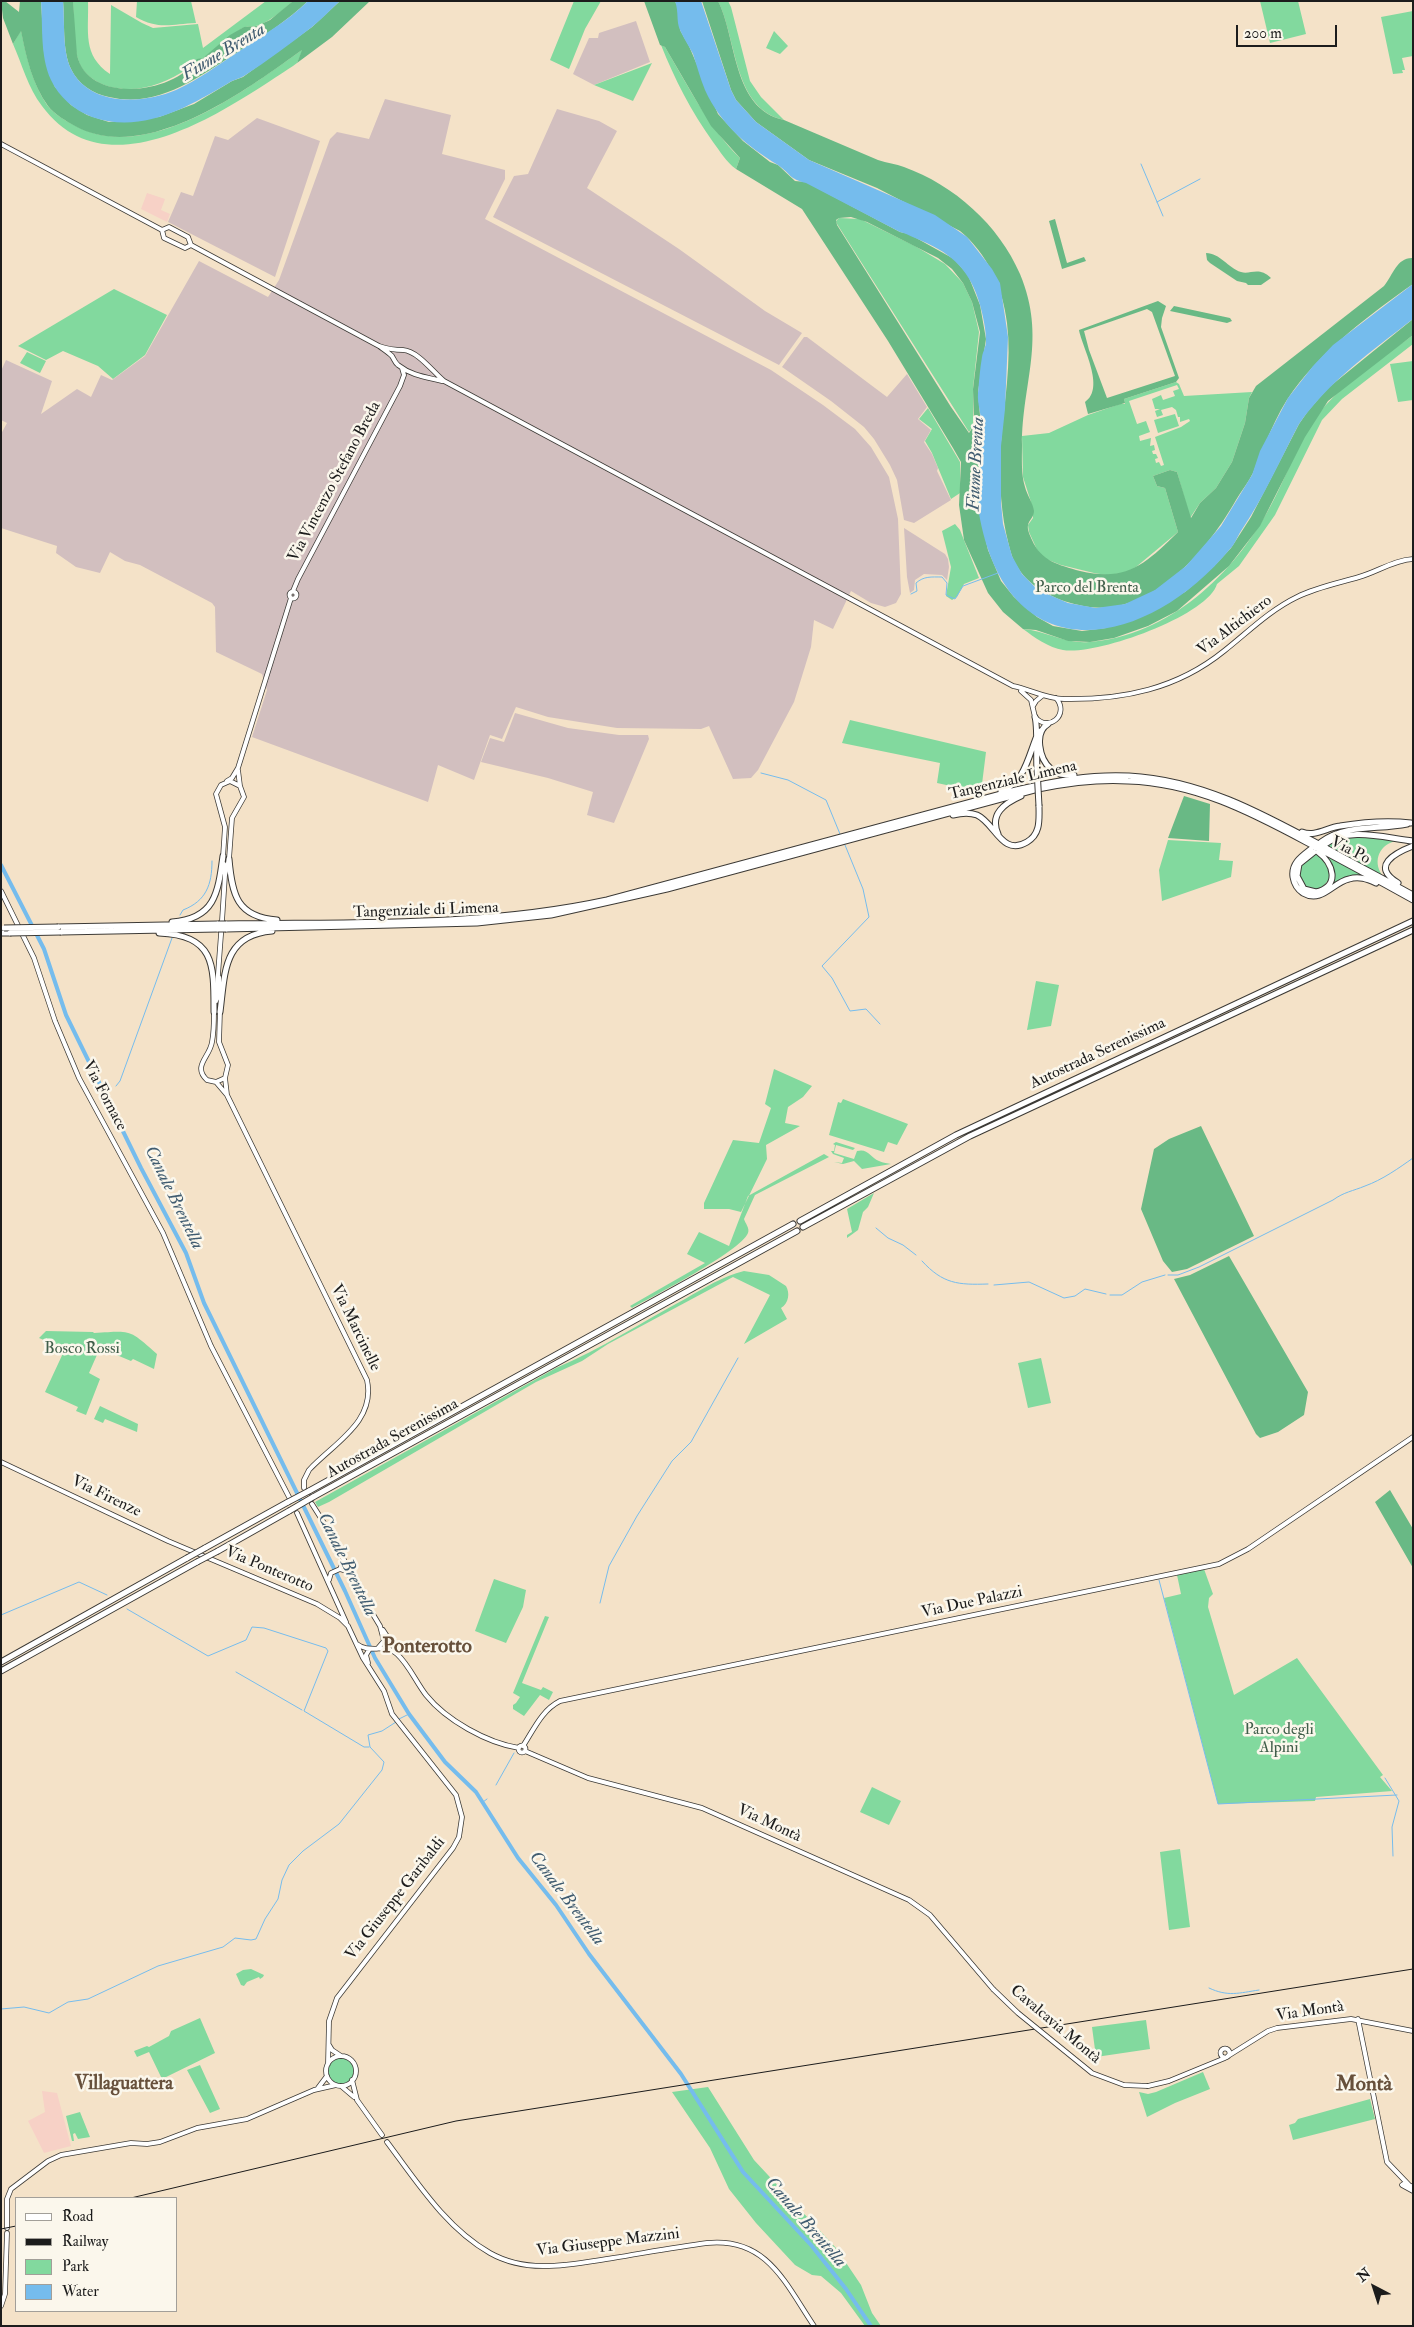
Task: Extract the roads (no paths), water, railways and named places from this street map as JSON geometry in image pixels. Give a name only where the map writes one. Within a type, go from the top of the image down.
[{"type":"highway","points":[[961,805],[1015,784],[1022,776],[1035,738],[1037,727],[1035,717]]},
{"type":"highway","points":[[923,820],[965,813],[974,814],[984,820],[1000,839],[1010,844],[1021,844],[1034,837],[1039,825],[1035,738],[1046,723]]},
{"type":"highway","points":[[1046,723],[1042,728],[1039,738],[1044,759],[1052,771],[1061,775],[1111,773],[1129,776]]},
{"type":"highway","name":"Tangenziale Limena","points":[[842,839],[961,805],[1069,778],[1129,776],[1154,778],[1206,790],[1275,823]]},
{"type":"highway","name":"Tangenziale Limena","points":[[842,839],[923,820],[1038,789],[1071,783],[1129,781],[1179,788],[1230,804],[1275,823]]},
{"type":"highway","points":[[1010,844],[999,835],[995,826],[996,817],[1002,807],[1022,796],[1071,783]]},
{"type":"highway","points":[[1275,823],[1308,834],[1318,833],[1330,828],[1380,821],[1412,823]]},
{"type":"highway","name":"Via Po","points":[[1275,823],[1304,841],[1413,900]]},
{"type":"highway","name":"Via Po","points":[[1275,823],[1411,894]]},
{"type":"highway","points":[[1412,823],[1388,828],[1341,831],[1322,843],[1347,834],[1413,841]]},
{"type":"highway","name":"Tangenziale di Limena","points":[[226,926],[532,918],[589,908],[842,839]]},
{"type":"highway","points":[[1304,841],[1323,855],[1332,868],[1332,877],[1328,885],[1316,892],[1304,889],[1297,876],[1299,864],[1312,851],[1297,860],[1293,872],[1295,884],[1305,894],[1321,895],[1344,880],[1359,878],[1374,882],[1413,900]]},
{"type":"highway","points":[[1411,894],[1388,876],[1386,864],[1395,853],[1413,846]]},
{"type":"highway","points":[[122,928],[174,922],[198,916],[212,902],[218,891],[223,856]]},
{"type":"highway","points":[[229,859],[235,896],[251,914],[262,919],[308,923]]},
{"type":"highway","name":"Tangenziale di Limena","points":[[2,929],[10,933],[218,926],[316,927],[475,920]]},
{"type":"highway","name":"Autostrada Serenissima","points":[[800,1221],[956,1135],[1413,921]]},
{"type":"highway","points":[[217,1012],[226,967],[231,953],[239,942],[249,936],[262,932],[316,927]]},
{"type":"highway","points":[[122,928],[185,936],[196,942],[210,958],[213,968],[217,1012]]},
{"type":"highway","name":"Tangenziale di Limena","points":[[2,929],[60,930]]},
{"type":"highway","name":"Autostrada Serenissima","points":[[803,1227],[977,1133],[1413,930]]},
{"type":"highway","points":[[1363,953],[1413,933]]},
{"type":"highway","name":"Autostrada Serenissima","points":[[1,1662],[205,1548],[306,1487],[793,1224]]},
{"type":"highway","name":"Autostrada Serenissima","points":[[1,1671],[797,1231]]},
{"type":"street","points":[[1,144],[162,230],[164,238],[172,243],[185,248],[191,245]]},
{"type":"street","points":[[162,230],[169,227],[188,237],[191,245],[379,346],[402,368],[415,375],[444,381],[902,624],[1028,696],[1033,706],[1035,717],[1046,723],[1058,718],[1061,708],[1070,698]]},
{"type":"street","points":[[379,346],[398,351],[404,350],[428,362],[431,370],[444,381]]},
{"type":"street","points":[[394,359],[398,351]]},
{"type":"street","name":"Via Vincenzo Stefano Breda","points":[[264,1172],[227,1095],[216,1082],[207,1080],[201,1070],[201,1064],[210,1050],[217,1012],[225,875],[223,856],[225,827],[216,794],[218,788],[232,778],[238,768],[291,598],[289,594],[294,591],[296,582],[400,386],[404,375],[402,368]]},
{"type":"street","points":[[427,376],[431,370]]},
{"type":"street","name":"Via Vincenzo Stefano Breda","points":[[400,386],[408,377],[415,375]]},
{"type":"street","name":"Via Altichiero","points":[[1055,697],[1119,696],[1166,685],[1212,660],[1267,616],[1298,596],[1375,572],[1401,560],[1413,559]]},
{"type":"street","points":[[1013,686],[1042,696],[1055,697],[1061,708]]},
{"type":"street","points":[[1033,706],[1042,696]]},
{"type":"street","name":"Via Vincenzo Stefano Breda","points":[[225,875],[229,859],[232,818],[244,797],[240,786],[238,768]]},
{"type":"street","points":[[226,782],[236,783],[240,786]]},
{"type":"street","name":"Via Fornace","points":[[1,891],[34,958],[55,1021],[79,1078],[163,1233],[177,1262],[201,1326],[289,1499]]},
{"type":"street","name":"Via Vincenzo Stefano Breda","points":[[217,1012],[219,1042],[228,1065],[225,1078],[227,1095]]},
{"type":"street","points":[[216,1082],[225,1078]]},
{"type":"street","name":"Via Marcinelle","points":[[264,1172],[367,1380],[370,1392],[362,1418],[309,1470],[306,1487]]},
{"type":"street","name":"Via Due Palazzi","points":[[522,1748],[544,1713],[560,1701],[1228,1561],[1413,1437]]},
{"type":"street","name":"Via Firenze","points":[[1,1462],[201,1555]]},
{"type":"street","points":[[312,1504],[343,1558],[353,1581]]},
{"type":"street","points":[[297,1513],[348,1626]]},
{"type":"street","name":"Via Ponterotto","points":[[201,1555],[328,1610],[340,1618],[348,1626],[354,1641],[384,1691],[394,1718],[400,1726]]},
{"type":"street","points":[[331,1573],[340,1569],[344,1561],[343,1558]]},
{"type":"street","points":[[322,1568],[331,1573]]},
{"type":"street","points":[[340,1569],[347,1571],[403,1662]]},
{"type":"street","points":[[329,1582],[331,1573]]},
{"type":"street","name":"Via Ponterotto","points":[[328,1610],[336,1609],[338,1601]]},
{"type":"street","points":[[354,1641],[362,1648],[369,1650],[377,1648],[384,1642],[380,1626]]},
{"type":"street","name":"Via Montà","points":[[377,1648],[396,1653],[426,1695],[450,1718],[479,1733],[522,1748],[588,1778],[702,1808],[909,1900],[930,1915],[974,1968]]},
{"type":"street","name":"Via Ponterotto","points":[[369,1650],[366,1655],[369,1665]]},
{"type":"street","name":"Via Giuseppe Garibaldi","points":[[328,2064],[329,2021],[337,1998],[453,1848],[461,1829],[460,1806],[456,1795],[400,1726]]},
{"type":"street","name":"Cavalcavia Montà","points":[[974,1968],[1018,2013],[1092,2073],[1124,2085],[1148,2086],[1169,2081],[1226,2057]]},
{"type":"street","points":[[1358,2019],[1387,2162],[1411,2186]]},
{"type":"street","name":"Via Montà","points":[[1226,2057],[1274,2029],[1358,2019],[1413,2031]]},
{"type":"street","points":[[328,2040],[332,2050],[349,2059],[354,2065],[355,2073],[352,2080],[357,2100]]},
{"type":"street","name":"Via Montà","points":[[1220,2054],[1223,2050],[1244,2047]]},
{"type":"street","points":[[1220,2054],[1226,2057],[1228,2050]]},
{"type":"street","name":"Cavalcavia Montà","points":[[1214,2061],[1220,2054]]},
{"type":"street","points":[[7,2228],[7,2199],[11,2189],[48,2161],[72,2152],[131,2143],[147,2144],[162,2142],[197,2128],[247,2119],[314,2090],[322,2084],[327,2076],[328,2064],[333,2058],[341,2056]]},
{"type":"street","points":[[327,2076],[357,2100],[382,2135]]},
{"type":"street","points":[[314,2090],[339,2086],[352,2080]]},
{"type":"street","name":"Via Giuseppe Mazzini","points":[[387,2142],[443,2213],[477,2244],[499,2258],[527,2266],[551,2266],[707,2243],[725,2242],[740,2245],[759,2253],[770,2263],[814,2326]]},
{"type":"street","points":[[1401,2176],[1404,2188],[1413,2191]]},
{"type":"street","points":[[1403,2184],[1411,2186]]},
{"type":"street","points":[[1,2306],[5,2294],[7,2233]]},
{"type":"water","points":[[41,1],[63,1],[66,53],[71,69],[80,81],[91,90],[104,96],[133,100],[163,95],[192,82],[283,22],[308,1],[340,1],[312,27],[244,76],[231,81],[196,102],[163,116],[128,122],[92,117],[73,107],[58,92],[47,71],[45,61]]},
{"type":"water","points":[[675,1],[701,1],[731,90],[736,100],[756,122],[809,160],[935,215],[967,237],[992,269],[1000,283],[1008,337],[1005,409],[1001,446],[1003,524],[1012,556],[1022,574],[1038,590],[1068,603],[1096,608],[1125,604],[1155,590],[1186,566],[1221,526],[1252,475],[1260,451],[1288,398],[1313,366],[1333,345],[1413,284],[1413,319],[1352,367],[1311,408],[1299,424],[1264,492],[1233,545],[1197,583],[1161,608],[1123,624],[1086,630],[1051,624],[1021,604],[996,569],[980,519],[981,470],[978,438],[981,422],[978,393],[986,336],[980,305],[966,274],[952,258],[933,246],[900,232],[806,183],[796,180],[736,134],[719,114],[705,90],[693,54],[679,27]]},
{"type":"waterway","points":[[1141,164],[1163,216]]},
{"type":"waterway","points":[[1157,202],[1200,179]]},
{"type":"waterway","points":[[911,594],[917,591],[916,583],[922,579],[942,577],[947,583],[946,595],[955,599],[963,586],[998,573]]},
{"type":"waterway","points":[[761,773],[788,780],[826,800],[840,834]]},
{"type":"waterway","points":[[845,845],[863,889],[869,917],[822,966],[832,978],[850,1011],[866,1009],[880,1024]]},
{"type":"waterway","points":[[180,915],[183,910],[197,902],[206,891],[211,878],[212,861]]},
{"type":"waterway","name":"Canale Brentella","points":[[1,865],[44,949],[66,1015],[141,1168],[186,1253],[204,1303],[345,1591],[375,1658],[409,1714],[445,1762],[476,1792],[518,1858],[556,1905],[589,1954],[681,2074],[743,2172],[811,2245],[846,2289],[871,2326]]},
{"type":"waterway","points":[[116,1086],[120,1081],[172,938]]},
{"type":"waterway","points":[[105,1093],[111,1090]]},
{"type":"waterway","points":[[1168,1275],[1178,1275],[1199,1267],[1341,1195],[1378,1180],[1413,1158]]},
{"type":"waterway","points":[[876,1228],[888,1238],[903,1245],[916,1255]]},
{"type":"waterway","points":[[922,1261],[944,1279],[952,1282],[988,1284]]},
{"type":"waterway","points":[[1110,1295],[1122,1295],[1142,1282],[1165,1275]]},
{"type":"waterway","points":[[994,1285],[1029,1282],[1064,1298],[1075,1296],[1085,1289],[1106,1294]]},
{"type":"waterway","points":[[600,1603],[609,1566],[637,1516],[672,1461],[691,1442],[738,1358]]},
{"type":"waterway","points":[[1159,1580],[1218,1804],[1397,1795]]},
{"type":"waterway","points":[[1,1615],[79,1582],[107,1595]]},
{"type":"waterway","points":[[127,1609],[208,1656],[246,1640],[252,1627],[264,1628],[326,1648],[328,1651],[304,1711],[364,1747],[369,1747]]},
{"type":"waterway","points":[[236,1672],[302,1710]]},
{"type":"waterway","points":[[399,1719],[409,1714]]},
{"type":"waterway","points":[[1,2009],[24,2007],[49,2013],[68,2002],[88,1999],[158,1966],[223,1947],[235,1938],[256,1939],[265,1919],[278,1899],[282,1880],[289,1865],[303,1851],[339,1824],[382,1770],[384,1762],[370,1747],[368,1735],[382,1731],[396,1722]]},
{"type":"waterway","points":[[496,1785],[514,1753]]},
{"type":"waterway","points":[[1385,1778],[1399,1801],[1392,1827],[1393,1856]]},
{"type":"waterway","name":"Canale Brentella","points":[[483,1802],[487,1799]]},
{"type":"waterway","points":[[1209,1988],[1222,1993],[1259,1990]]},
{"type":"railway","points":[[135,2197],[456,2121],[1413,1969]]},
{"type":"railway","points":[[1,2229],[15,2226]]},
{"type":"district","name":"Ponterotto","points":[[427,1647]]},
{"type":"district","name":"Villaguattera","points":[[124,2085]]},
{"type":"district","name":"Montà","points":[[1364,2085]]},
{"type":"water label","name":"Fiume Brenta","points":[[224,53]]},
{"type":"water label","name":"Fiume Brenta","points":[[977,464]]},
{"type":"park label","name":"Parco del Brenta","points":[[1087,589]]},
{"type":"park label","name":"Bosco Rossi","points":[[82,1350]]},
{"type":"park label","name":"Parco degli Alpini","points":[[1279,1740]]}]
